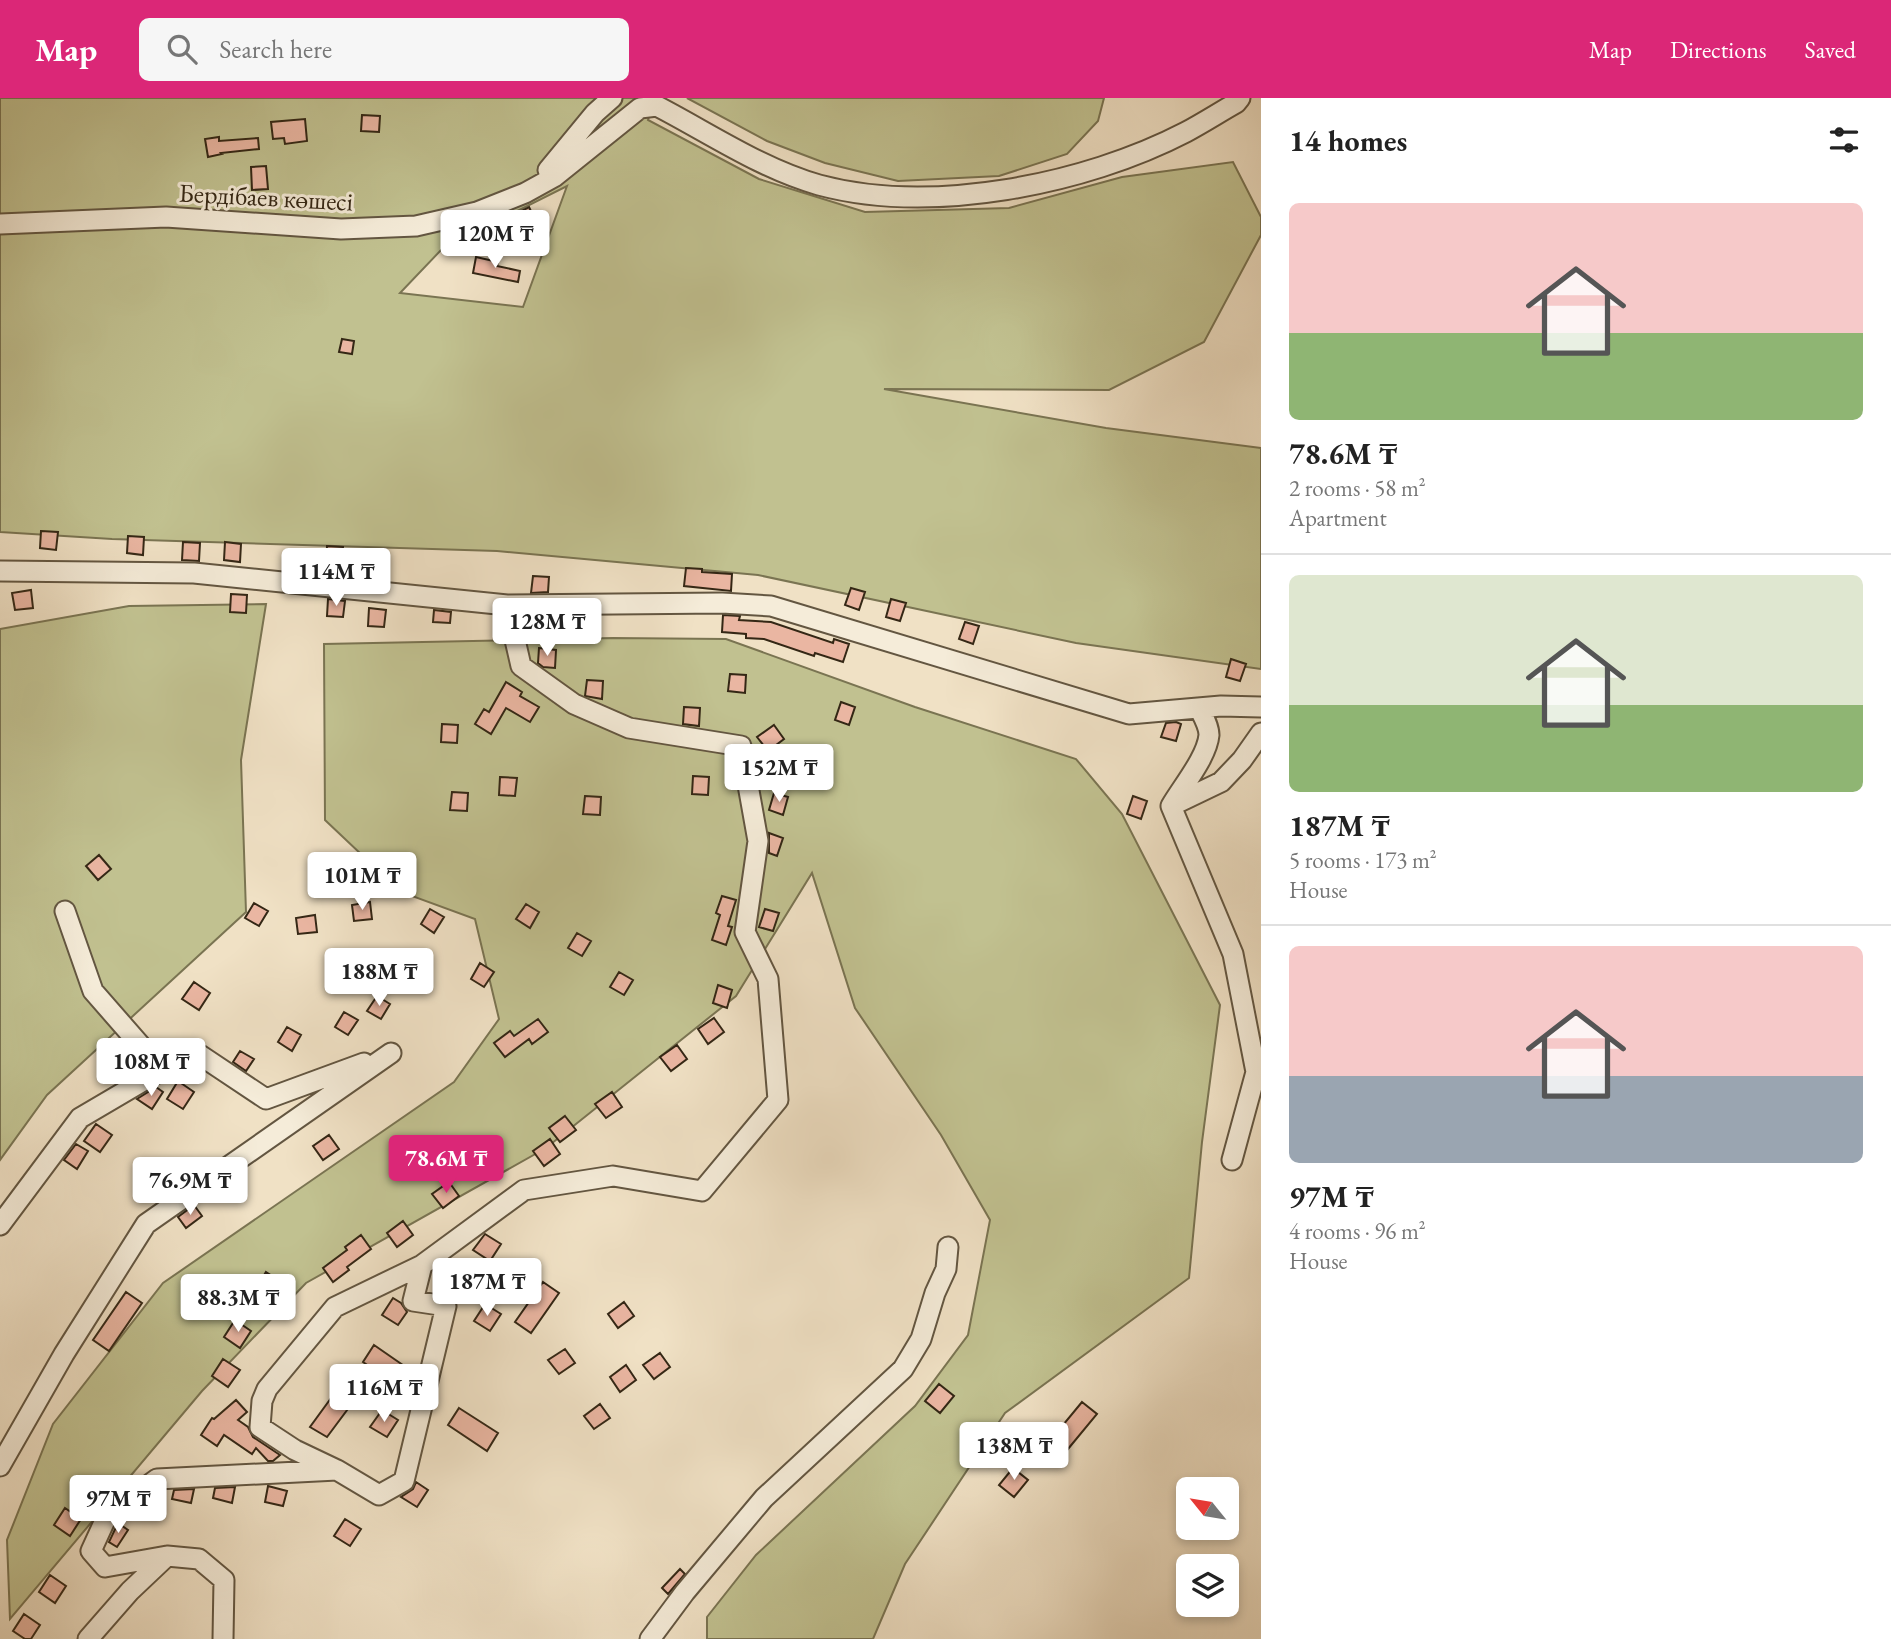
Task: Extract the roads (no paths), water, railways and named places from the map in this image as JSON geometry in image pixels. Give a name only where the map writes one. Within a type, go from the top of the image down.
[{"type":"street","points":[[525,193],[559,160],[595,113],[612,98]]},
{"type":"street","points":[[525,193],[554,177],[640,108],[657,106],[779,170],[818,185],[866,194],[956,196],[1048,181],[1131,155],[1184,133],[1236,103],[1240,98]]},
{"type":"street","name":"Бердібаев көшесі","points":[[0,224],[166,217],[341,229],[416,226],[477,212],[525,193]]},
{"type":"street","points":[[0,571],[194,573],[508,605],[723,603],[771,606],[1129,714],[1199,708],[1261,707]]},
{"type":"street","points":[[422,1265],[412,1301],[446,1306],[404,1482],[379,1495],[295,1450],[260,1427],[262,1401],[267,1389],[335,1307],[422,1265],[524,1190],[613,1176],[702,1191],[778,1100],[768,979],[746,932],[758,841],[741,746],[629,728],[574,704],[521,666],[508,605]]},
{"type":"street","points":[[1171,806],[1199,761],[1209,736],[1199,708]]},
{"type":"street","points":[[1171,806],[1221,782],[1242,760],[1261,733]]},
{"type":"street","points":[[1171,806],[1233,954],[1256,1072],[1232,1160]]},
{"type":"street","points":[[65,911],[93,991],[162,1070]]},
{"type":"street","points":[[0,1225],[80,1118],[194,1051],[267,1099],[391,1053],[146,1224],[64,1354],[0,1466]]},
{"type":"street","points":[[650,1639],[692,1583],[764,1497],[903,1369],[921,1339],[935,1293],[946,1269],[948,1247]]},
{"type":"street","points":[[223,1639],[224,1580],[199,1559],[167,1556],[105,1567],[91,1551],[107,1516],[157,1479],[337,1471]]},
{"type":"street","points":[[88,1639],[130,1591],[167,1556]]}]
